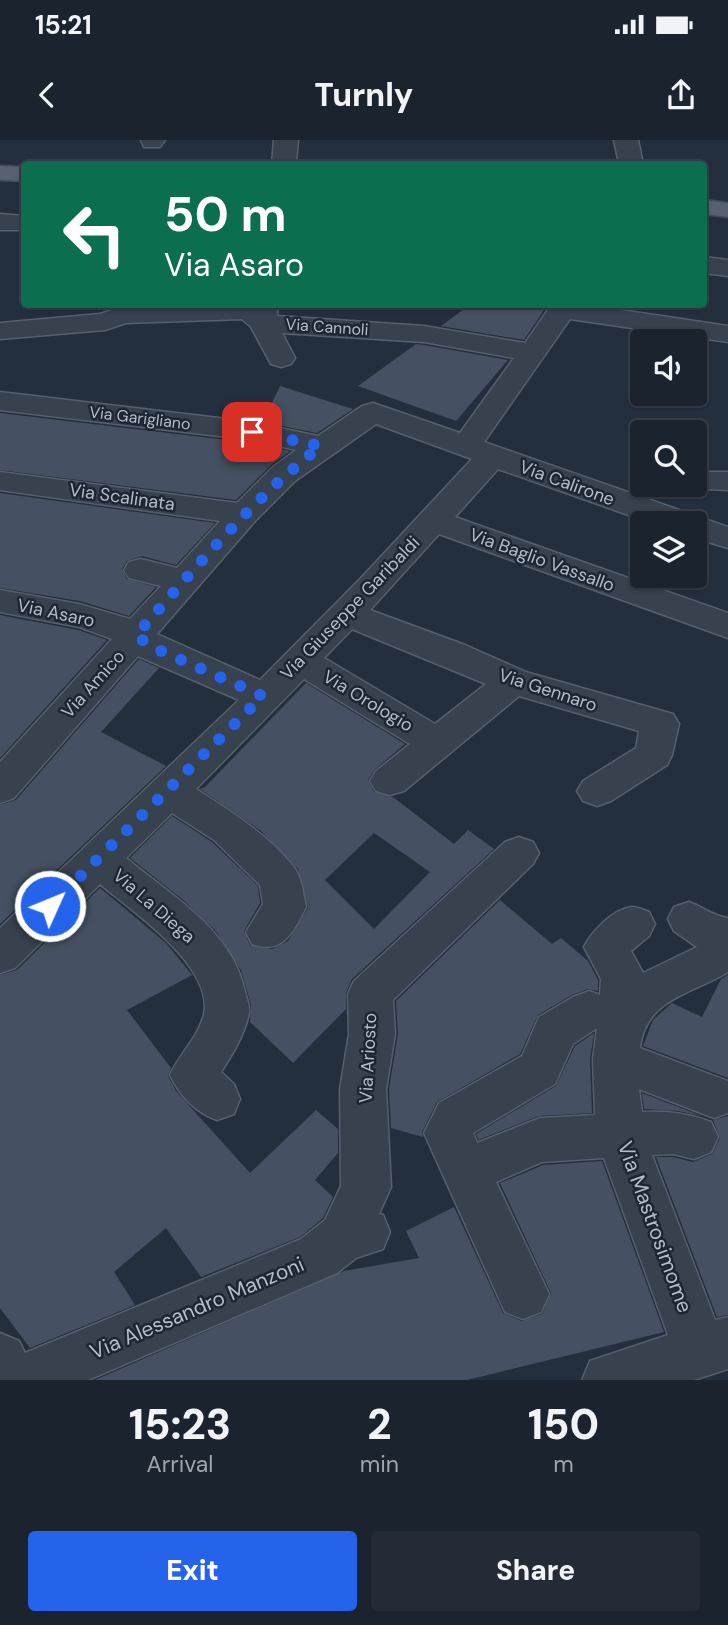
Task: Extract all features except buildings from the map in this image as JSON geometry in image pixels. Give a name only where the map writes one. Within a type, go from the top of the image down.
[{"type":"main road","points":[[0,173],[21,174]]},
{"type":"main road","points":[[707,207],[728,210]]},
{"type":"street","points":[[284,161],[286,140]]},
{"type":"street","points":[[626,140],[630,161]]},
{"type":"street","points":[[0,222],[21,223]]},
{"type":"street","points":[[707,265],[728,268]]},
{"type":"street","name":"Via Giuseppe Garibaldi","points":[[0,955],[346,614],[434,521],[479,451],[532,353],[564,308]]},
{"type":"street","points":[[571,308],[728,334]]},
{"type":"street","name":"Via Cannoli","points":[[0,331],[105,322],[117,310],[248,311],[424,334],[532,353]]},
{"type":"street","points":[[264,314],[281,358]]},
{"type":"street","name":"Via Garigliano","points":[[0,401],[252,432],[321,446]]},
{"type":"street","name":"Via Calirone","points":[[373,412],[648,511]]},
{"type":"street","name":"Via Amico","points":[[0,788],[244,514],[284,474],[373,412]]},
{"type":"street","name":"Via Scalinata","points":[[0,481],[244,514]]},
{"type":"street","points":[[562,481],[630,481]]},
{"type":"street","points":[[707,481],[728,481]]},
{"type":"street","name":"Via Baglio Vassallo","points":[[434,521],[728,626]]},
{"type":"street","points":[[707,531],[728,538]]},
{"type":"street","points":[[141,570],[184,581]]},
{"type":"street","name":"Via Asaro","points":[[0,601],[117,625],[150,646],[263,696]]},
{"type":"street","name":"Via Gennaro","points":[[346,614],[452,654],[513,681],[660,724],[653,755],[597,791]]},
{"type":"street","name":"Via Orologio","points":[[299,660],[437,743]]},
{"type":"street","points":[[390,781],[513,681]]},
{"type":"street","points":[[168,791],[228,829],[279,878],[285,907],[267,932]]},
{"type":"street","name":"Via Ariosto","points":[[354,1235],[366,1186],[363,1089],[372,1034],[370,994],[519,853]]},
{"type":"street","name":"Via La Diega","points":[[99,859],[196,941],[219,971],[227,1012],[215,1042],[193,1075],[217,1099]]},
{"type":"street","points":[[689,919],[705,932],[728,935]]},
{"type":"street","name":"Via Mastrosimome","points":[[634,924],[606,947],[623,978],[608,1031],[621,1133],[631,1167],[715,1347]]},
{"type":"street","points":[[608,1031],[646,992],[700,967],[728,950]]},
{"type":"street","points":[[466,1171],[540,1140],[621,1133],[673,1132],[704,1117],[608,1031],[555,1031],[539,1070],[456,1118],[448,1133],[523,1294]]},
{"type":"street","name":"Via Alessandro Manzoni","points":[[25,1380],[319,1256],[354,1235]]},
{"type":"street","points":[[626,1378],[715,1347]]},
{"type":"street","points":[[0,1360],[11,1380]]},
{"type":"route","points":[[50,906],[263,696],[150,646],[136,635],[244,514],[284,474],[321,446],[252,432]]}]
